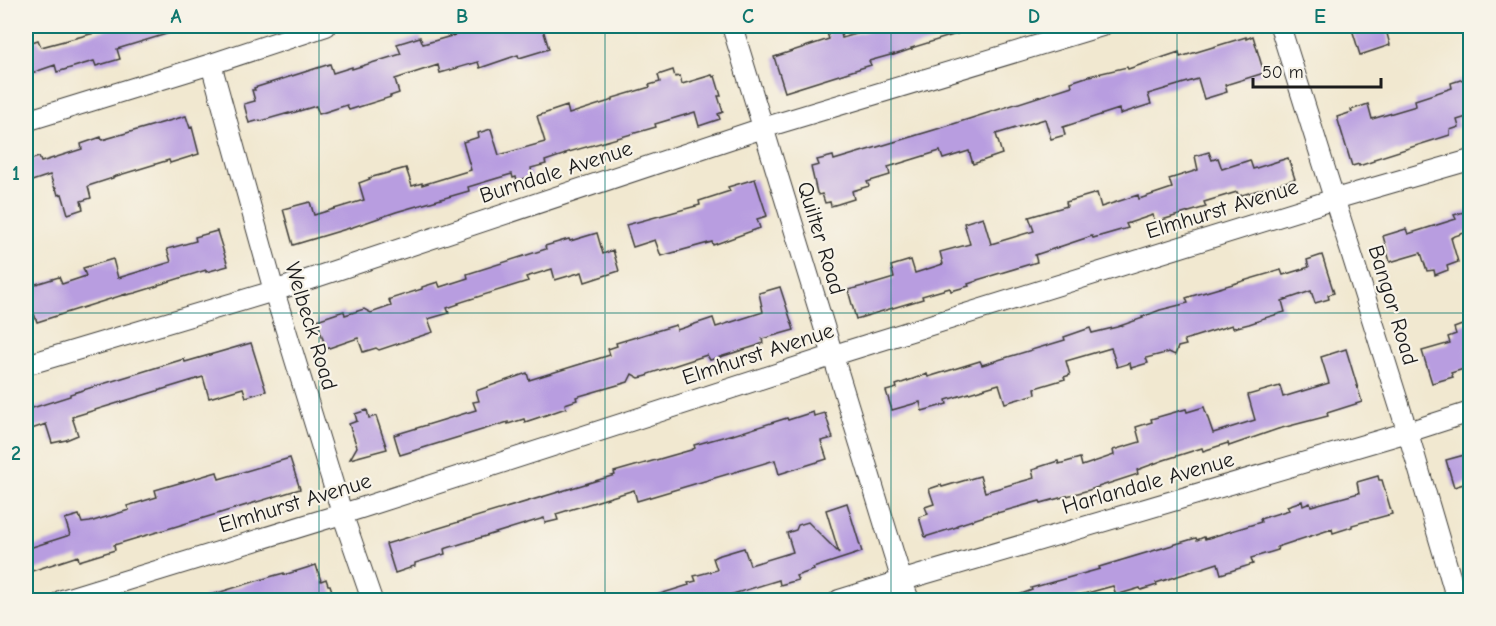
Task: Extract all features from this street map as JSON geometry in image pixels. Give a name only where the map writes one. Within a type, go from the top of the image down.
[{"type":"street","points":[[26,121],[326,26]]},
{"type":"street","name":"Quilter Road","points":[[732,26],[909,600]]},
{"type":"street","name":"Burndale Avenue","points":[[26,365],[274,291],[763,128],[1102,26]]},
{"type":"street","name":"Bangor Road","points":[[1280,26],[1408,432],[1457,600]]},
{"type":"street","name":"Welbeck Road","points":[[211,64],[274,291],[342,513],[372,600]]},
{"type":"street","name":"Elmhurst Avenue","points":[[62,600],[832,356],[1470,160]]},
{"type":"street","name":"Harlandale Avenue","points":[[839,600],[1470,412]]},
{"type":"building","points":[[121,26],[183,26],[183,29],[117,49],[120,59],[96,66],[94,61],[57,72],[55,65],[26,75],[26,44],[38,40],[41,47]]},
{"type":"building","points":[[487,26],[542,26],[549,49],[519,58],[518,55],[480,68],[478,62],[440,73],[438,65],[395,79],[399,93],[349,110],[347,105],[319,114],[316,106],[249,123],[244,104],[255,101],[252,90],[255,90],[254,88],[330,64],[333,73],[352,67],[352,69],[401,54],[397,44],[420,37],[423,44]]},
{"type":"building","points":[[869,26],[972,26],[973,29],[869,61],[871,65],[785,92],[774,57],[829,39],[827,33],[840,29],[842,38],[870,30]]},
{"type":"building","points":[[1351,26],[1385,26],[1390,45],[1360,55]]},
{"type":"building","points":[[1253,36],[1264,73],[1225,85],[1227,92],[1204,99],[1198,79],[1148,94],[1151,104],[1120,114],[1119,109],[1063,127],[1065,135],[1051,139],[1045,119],[996,134],[1002,154],[973,164],[969,151],[943,159],[940,151],[888,167],[890,175],[867,182],[869,186],[852,191],[854,199],[831,206],[830,202],[825,203],[822,194],[817,193],[811,167],[819,165],[817,160],[833,156],[834,160],[944,127],[1072,86],[1071,82],[1089,76],[1127,67],[1128,69],[1179,52],[1180,57]]},
{"type":"building","points":[[673,70],[675,77],[680,76],[682,84],[715,76],[723,112],[718,114],[720,119],[699,126],[695,112],[655,124],[656,127],[565,153],[545,161],[546,164],[531,168],[532,176],[517,181],[512,174],[468,187],[469,191],[293,245],[283,209],[310,202],[314,215],[364,200],[359,183],[406,168],[412,186],[471,170],[463,142],[479,137],[478,133],[491,129],[499,155],[545,142],[537,116],[567,106],[569,114],[613,100],[613,98],[660,82],[658,75]]},
{"type":"building","points":[[1470,77],[1470,116],[1457,120],[1459,127],[1450,130],[1450,135],[1359,166],[1359,164],[1352,166],[1337,117],[1368,104],[1372,119],[1416,106],[1415,100],[1452,88],[1451,83]]},
{"type":"building","points":[[186,116],[190,128],[192,127],[199,154],[170,163],[169,160],[88,186],[91,198],[81,201],[83,209],[68,214],[62,194],[58,195],[50,175],[26,183],[26,161],[39,157],[41,162],[82,149],[81,144],[101,137],[102,140]]},
{"type":"building","points":[[1209,152],[1212,160],[1218,158],[1222,169],[1250,160],[1253,169],[1288,158],[1295,179],[1239,196],[1237,192],[1204,202],[1206,207],[1155,222],[1153,215],[1126,224],[1128,228],[1093,238],[1092,236],[1035,255],[1037,262],[977,280],[968,284],[969,286],[951,291],[950,288],[922,296],[923,299],[856,319],[848,290],[894,278],[891,266],[911,260],[915,273],[943,264],[940,252],[970,244],[964,223],[983,217],[991,244],[1034,231],[1029,217],[1067,206],[1066,202],[1097,193],[1101,207],[1138,195],[1139,199],[1172,188],[1169,179],[1198,170],[1195,156]]},
{"type":"building","points":[[755,179],[767,216],[757,219],[760,228],[713,245],[712,242],[661,256],[655,240],[633,247],[626,225],[700,205],[699,201],[730,191],[728,187]]},
{"type":"building","points":[[1470,210],[1470,231],[1451,238],[1458,262],[1447,266],[1448,270],[1435,275],[1434,270],[1427,271],[1421,253],[1390,262],[1383,236],[1406,229],[1408,234],[1456,219],[1454,215]]},
{"type":"building","points":[[217,231],[228,266],[206,272],[206,270],[37,322],[31,305],[26,307],[26,287],[59,277],[62,284],[86,276],[83,268],[113,259],[118,278],[171,262],[167,249],[196,241],[195,237]]},
{"type":"building","points":[[597,233],[603,254],[613,250],[619,271],[585,282],[582,272],[555,280],[552,269],[526,277],[528,281],[447,308],[449,313],[428,319],[433,332],[379,350],[376,348],[363,352],[358,338],[326,349],[317,320],[344,311],[345,315],[364,309],[371,313],[391,306],[390,299],[422,289],[422,287],[438,282],[440,287],[468,278],[467,274],[546,249],[545,246]]},
{"type":"building","points":[[1322,255],[1334,293],[1328,295],[1329,299],[1315,303],[1311,291],[1282,301],[1285,312],[1249,324],[1233,328],[1232,325],[1184,340],[1186,345],[1178,347],[1175,355],[1169,352],[1146,358],[1148,363],[1131,368],[1130,363],[1117,367],[1111,348],[1066,361],[1070,375],[1064,377],[1065,379],[1035,388],[1036,394],[1005,403],[999,384],[946,400],[947,404],[922,411],[920,402],[892,410],[886,391],[897,388],[896,385],[927,374],[928,377],[980,361],[982,365],[1065,340],[1064,337],[1090,328],[1092,333],[1117,327],[1160,310],[1188,303],[1186,298],[1192,296],[1281,270],[1283,275],[1309,267],[1307,260]]},
{"type":"building","points":[[780,287],[794,330],[762,339],[763,343],[756,346],[710,360],[707,355],[647,376],[639,378],[632,374],[628,382],[576,397],[577,400],[565,404],[566,408],[525,422],[524,419],[508,424],[508,422],[400,455],[394,435],[476,410],[473,402],[479,401],[476,391],[527,373],[529,380],[610,355],[608,349],[617,346],[616,343],[676,325],[677,330],[713,318],[716,327],[763,312],[759,293]]},
{"type":"building","points":[[1470,322],[1470,367],[1451,373],[1453,377],[1432,383],[1422,351],[1450,343],[1448,337],[1456,334],[1454,328]]},
{"type":"building","points":[[251,343],[266,391],[246,397],[243,388],[209,398],[203,377],[72,417],[78,435],[66,440],[52,443],[46,424],[26,431],[26,410],[184,359],[185,362]]},
{"type":"building","points":[[1346,349],[1362,402],[1327,413],[1328,416],[1278,429],[1229,446],[1228,443],[1203,451],[1202,448],[1164,460],[1137,470],[1138,474],[1089,490],[997,512],[925,537],[919,517],[928,514],[925,507],[934,504],[929,489],[980,476],[985,492],[1034,478],[1032,470],[1058,461],[1059,464],[1080,458],[1082,466],[1114,455],[1113,450],[1140,442],[1136,427],[1152,422],[1151,419],[1186,409],[1187,412],[1204,407],[1213,433],[1255,420],[1248,395],[1280,386],[1283,397],[1329,383],[1321,357]]},
{"type":"building","points":[[367,410],[369,418],[376,416],[387,449],[350,459],[357,447],[349,424],[357,421],[355,414]]},
{"type":"building","points":[[813,412],[814,416],[825,413],[833,438],[821,441],[827,459],[779,474],[775,460],[637,501],[634,490],[556,514],[558,520],[545,523],[544,518],[444,549],[445,554],[415,563],[415,566],[395,573],[386,544],[615,475],[614,472],[691,450],[695,448],[694,445]]},
{"type":"building","points":[[1468,454],[1470,482],[1454,487],[1446,460]]},
{"type":"building","points":[[290,458],[300,489],[114,545],[115,550],[79,561],[78,556],[26,573],[26,549],[70,535],[65,519],[79,515],[82,523],[90,522],[129,510],[127,506],[157,497],[155,490],[217,472],[219,479]]},
{"type":"building","points":[[1378,476],[1379,480],[1382,480],[1392,514],[1333,533],[1332,529],[1277,547],[1278,550],[1251,558],[1253,564],[1221,574],[1218,563],[1156,583],[1157,585],[1116,595],[1113,586],[1062,600],[1008,600],[1032,590],[1031,588],[1100,569],[1099,567],[1196,538],[1197,540],[1204,537],[1205,539],[1261,522],[1260,519],[1289,510],[1287,506],[1302,501],[1303,506],[1310,503],[1311,506],[1359,493],[1357,482]]},
{"type":"building","points":[[847,503],[862,552],[813,568],[814,570],[796,576],[798,580],[780,585],[779,580],[713,600],[650,600],[650,597],[689,585],[688,583],[696,581],[694,576],[717,570],[713,558],[717,556],[744,548],[750,565],[793,552],[787,533],[796,530],[798,525],[808,522],[839,553],[826,510]]},
{"type":"building","points":[[316,565],[321,581],[326,579],[335,600],[281,600],[279,596],[265,600],[204,600],[204,597]]}]
